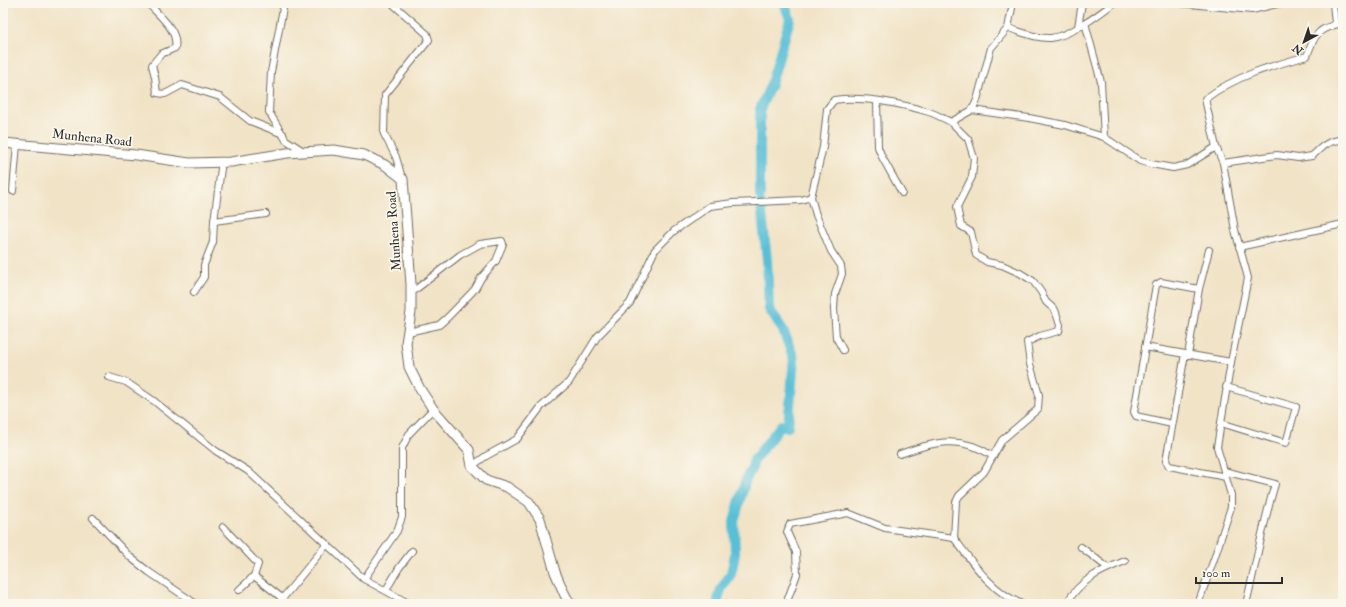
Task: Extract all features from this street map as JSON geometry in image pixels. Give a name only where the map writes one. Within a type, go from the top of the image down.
[{"type":"street","points":[[148,3],[157,14],[167,22],[176,42],[175,48],[161,54],[152,65],[157,93],[165,94],[182,85],[220,97],[250,120],[282,134]]},
{"type":"street","points":[[284,3],[271,72],[269,112],[286,140],[305,152]]},
{"type":"street","points":[[394,3],[394,5],[427,34],[429,40],[385,95],[384,134],[396,157],[403,179]]},
{"type":"street","points":[[972,110],[991,48],[1008,28],[1013,3]]},
{"type":"street","points":[[1078,27],[1082,3]]},
{"type":"street","points":[[1008,28],[1037,37],[1050,38],[1059,36],[1085,23],[1114,3]]},
{"type":"street","points":[[1179,3],[1222,5],[1252,10],[1281,3]]},
{"type":"street","points":[[1333,3],[1334,24]]},
{"type":"street","points":[[1085,23],[1101,82],[1104,137]]},
{"type":"street","points":[[1198,604],[1230,507],[1231,495],[1217,447],[1226,387],[1248,278],[1239,247],[1223,163],[1216,147],[1205,99],[1218,89],[1254,72],[1307,56],[1313,40],[1319,32],[1327,26],[1343,23]]},
{"type":"street","points":[[843,350],[836,337],[834,308],[835,294],[842,274],[841,266],[831,251],[810,197],[823,147],[827,109],[834,100],[848,98],[930,112],[951,122],[968,139],[974,158],[972,177],[957,207],[961,226],[971,232],[976,256],[987,262],[1002,265],[1033,281],[1046,302],[1055,310],[1060,325],[1059,330],[1040,336],[1028,342],[1030,364],[1039,395],[1038,409],[1002,440],[984,472],[959,496],[956,502],[954,538]]},
{"type":"street","points":[[877,102],[878,147],[902,193]]},
{"type":"street","points":[[951,122],[972,110],[1064,124],[1104,137],[1140,161],[1173,168],[1187,165],[1216,147]]},
{"type":"street","points":[[1223,163],[1278,155],[1298,158],[1312,156],[1326,144],[1343,139]]},
{"type":"street","name":"Munhena Road","points":[[3,143],[136,155],[189,163],[222,161],[231,162],[286,153],[334,150],[364,155],[385,165],[403,179],[412,312],[406,343],[409,367],[420,389],[433,409],[469,450],[472,466],[486,480],[507,487],[529,502],[540,519],[555,572],[570,604]]},
{"type":"street","points":[[13,191],[17,144]]},
{"type":"street","points":[[194,292],[204,277],[204,265],[213,242],[214,221],[222,161]]},
{"type":"street","points":[[472,466],[486,456],[517,439],[541,407],[569,382],[597,337],[630,303],[655,250],[674,231],[710,206],[751,201],[800,200],[810,197]]},
{"type":"street","points":[[214,221],[266,214]]},
{"type":"street","points":[[1239,247],[1343,224]]},
{"type":"street","points":[[408,332],[439,325],[449,316],[475,289],[481,278],[496,261],[503,244],[502,241],[480,244],[460,255],[411,293]]},
{"type":"street","points":[[1209,250],[1199,288],[1166,461],[1169,466],[1225,474],[1275,484],[1265,516],[1246,604]]},
{"type":"street","points":[[1172,424],[1136,416],[1134,412],[1156,285],[1161,282],[1199,288]]},
{"type":"street","points":[[1145,347],[1231,362]]},
{"type":"street","points":[[109,377],[126,382],[154,401],[216,451],[248,470],[364,579],[410,604]]},
{"type":"street","points":[[1221,423],[1286,443],[1296,407],[1226,387]]},
{"type":"street","points":[[364,579],[397,531],[402,517],[402,448],[409,434],[433,409]]},
{"type":"street","points":[[900,454],[929,444],[947,442],[970,444],[981,448],[993,456]]},
{"type":"street","points":[[786,604],[797,574],[796,552],[787,532],[790,524],[848,513],[885,528],[954,538],[995,588],[1016,602],[1023,604]]},
{"type":"street","points":[[93,518],[130,556],[149,572],[196,604]]},
{"type":"street","points":[[223,527],[258,564],[254,576],[239,590]]},
{"type":"street","points":[[278,604],[327,544]]},
{"type":"street","points":[[1080,547],[1108,568]]},
{"type":"street","points":[[386,590],[399,568],[412,551]]},
{"type":"street","points":[[1066,604],[1084,581],[1097,572],[1125,561]]},
{"type":"street","points":[[254,576],[282,598]]},
{"type":"waterway","points":[[760,196],[760,109],[771,84],[790,19],[784,3]]},
{"type":"waterway","points":[[717,604],[721,589],[731,574],[735,554],[734,521],[746,479],[752,468],[754,460],[781,425],[788,427],[794,359],[783,330],[769,309],[767,260],[761,204]]}]
